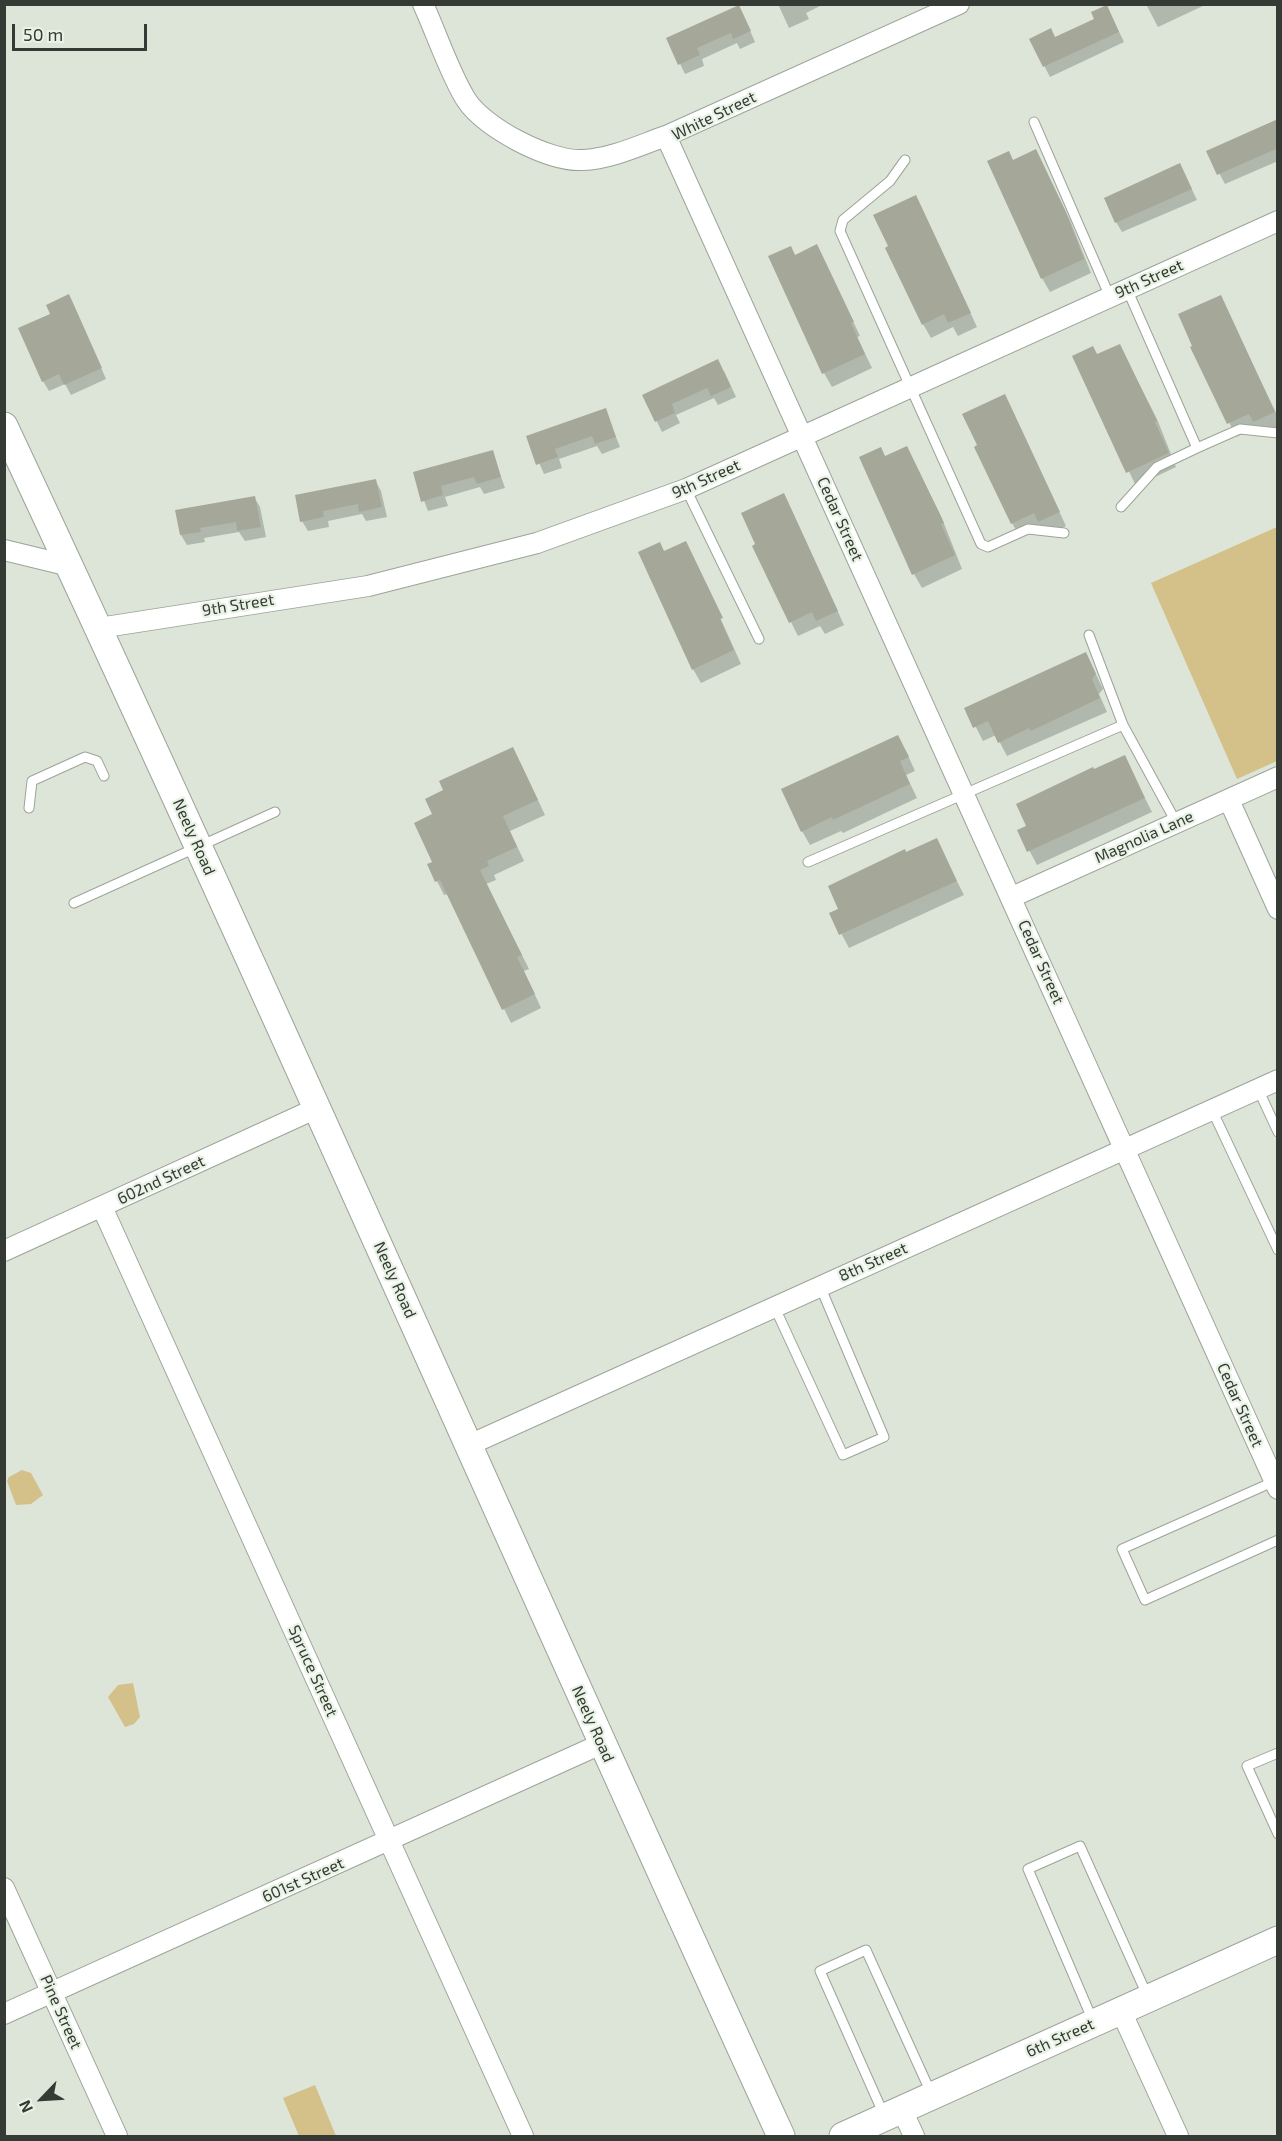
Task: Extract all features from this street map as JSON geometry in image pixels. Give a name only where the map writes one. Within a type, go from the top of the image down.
[{"type":"street","points":[[423,4],[467,102],[496,128],[534,151],[581,161],[625,151],[666,136]]},
{"type":"street","name":"White Street","points":[[802,435],[666,136],[959,4]]},
{"type":"street","name":"9th Street","points":[[99,628],[368,586],[537,543],[686,489],[1278,221]]},
{"type":"street","name":"Neely Road","points":[[4,426],[199,847],[602,1744],[781,2136]]},
{"type":"street","name":"Cedar Street","points":[[802,435],[1276,1483]]},
{"type":"street","points":[[4,550],[70,567]]},
{"type":"street","name":"Magnolia Lane","points":[[1012,897],[1278,777]]},
{"type":"street","points":[[1229,800],[1278,909]]},
{"type":"street","name":"8th Street","points":[[469,1445],[1278,1080]]},
{"type":"street","name":"602nd Street","points":[[4,1251],[317,1108]]},
{"type":"street","name":"Spruce Street","points":[[102,1207],[523,2136]]},
{"type":"street","name":"601st Street","points":[[4,2014],[602,1744]]},
{"type":"street","name":"Pine Street","points":[[4,1888],[117,2136]]},
{"type":"street","name":"6th Street","points":[[843,2136],[1278,1940]]},
{"type":"street","points":[[1121,2011],[1178,2136]]},
{"type":"street","points":[[894,2114],[914,2136]]},
{"type":"lane","points":[[1034,122],[1197,448]]},
{"type":"lane","points":[[905,160],[891,181],[843,220],[840,231],[912,386],[981,544],[988,547],[1028,530],[1064,533]]},
{"type":"lane","points":[[1121,507],[1157,467],[1197,448],[1240,429],[1278,433]]},
{"type":"lane","points":[[686,489],[759,639]]},
{"type":"lane","points":[[1089,635],[1123,724],[1176,822]]},
{"type":"lane","points":[[808,862],[1123,724]]},
{"type":"lane","points":[[29,808],[32,781],[85,757],[97,760],[104,776]]},
{"type":"lane","points":[[74,903],[275,812]]},
{"type":"lane","points":[[1258,1089],[1278,1132]]},
{"type":"lane","points":[[1212,1110],[1278,1250]]},
{"type":"lane","points":[[775,1308],[843,1455],[884,1437],[820,1286]]},
{"type":"lane","points":[[1276,1483],[1122,1549],[1145,1600],[1278,1540]]},
{"type":"lane","points":[[1278,1753],[1247,1767],[1278,1834]]},
{"type":"lane","points":[[1094,2023],[1028,1869],[1080,1846],[1148,1998]]},
{"type":"lane","points":[[894,2114],[820,1971],[866,1950],[932,2096]]},
{"type":"shaded area","points":[[1277,527],[1277,761],[1237,779],[1151,583]]},
{"type":"shaded area","points":[[22,1470],[31,1473],[43,1495],[31,1504],[16,1505],[7,1481],[9,1477]]},
{"type":"shaded area","points":[[133,1683],[140,1717],[134,1724],[125,1727],[108,1697],[118,1685]]},
{"type":"shaded area","points":[[315,2085],[336,2136],[299,2136],[283,2098]]},
{"type":"building","points":[[739,5],[751,31],[733,39],[731,33],[697,48],[700,55],[678,65],[666,38]]},
{"type":"building","points":[[1107,5],[1119,32],[1043,67],[1029,39],[1051,28],[1055,37],[1094,19],[1091,12]]},
{"type":"building","points":[[1278,119],[1278,148],[1217,175],[1206,151]]},
{"type":"building","points":[[1036,149],[1065,210],[1084,259],[1041,279],[987,161],[1009,151],[1013,160]]},
{"type":"building","points":[[1180,163],[1192,189],[1115,223],[1104,198]]},
{"type":"building","points":[[916,195],[971,313],[948,323],[944,314],[922,325],[885,248],[888,246],[873,215]]},
{"type":"building","points":[[817,244],[854,322],[851,323],[865,354],[822,374],[768,256],[791,246],[795,255]]},
{"type":"building","points":[[69,294],[102,368],[64,385],[59,374],[42,382],[18,328],[50,314],[46,305]]},
{"type":"building","points":[[1221,295],[1275,412],[1253,422],[1249,414],[1227,424],[1190,347],[1192,346],[1178,314]]},
{"type":"building","points":[[1120,344],[1157,421],[1155,422],[1169,453],[1126,473],[1072,356],[1093,346],[1097,354]]},
{"type":"building","points":[[718,359],[731,387],[711,396],[707,388],[672,404],[675,413],[655,422],[642,395]]},
{"type":"building","points":[[1005,394],[1060,512],[1038,522],[1034,513],[1011,524],[974,447],[977,445],[962,414]]},
{"type":"building","points":[[606,408],[616,437],[595,444],[592,436],[555,449],[558,457],[536,465],[526,436]]},
{"type":"building","points":[[907,446],[944,523],[941,524],[955,555],[912,575],[859,457],[881,447],[885,456]]},
{"type":"building","points":[[493,450],[501,477],[477,484],[474,477],[441,486],[443,495],[421,502],[413,472]]},
{"type":"building","points":[[376,479],[382,507],[359,512],[358,504],[323,511],[324,517],[300,522],[295,495]]},
{"type":"building","points":[[784,493],[838,611],[816,621],[812,612],[789,623],[752,546],[755,544],[741,513]]},
{"type":"building","points":[[255,496],[261,527],[237,531],[236,522],[200,528],[201,532],[180,535],[175,510]]},
{"type":"building","points":[[686,541],[723,618],[720,619],[734,650],[692,670],[638,552],[660,542],[664,551]]},
{"type":"building","points":[[1086,652],[1096,674],[1092,679],[1100,698],[1031,731],[1029,728],[998,743],[988,721],[973,728],[964,708]]},
{"type":"building","points":[[898,735],[909,757],[900,761],[910,784],[833,820],[832,817],[801,832],[781,789]]},
{"type":"building","points":[[513,747],[538,800],[503,816],[517,847],[487,861],[489,866],[480,870],[522,955],[517,957],[535,994],[502,1010],[440,880],[435,882],[427,864],[432,862],[414,823],[432,814],[425,799],[443,790],[439,781]]},
{"type":"building","points":[[1125,755],[1145,798],[1027,852],[1017,830],[1026,826],[1016,804],[1093,767],[1094,769]]},
{"type":"building","points":[[937,838],[957,881],[839,935],[829,913],[838,909],[828,886],[905,849],[906,852]]}]
